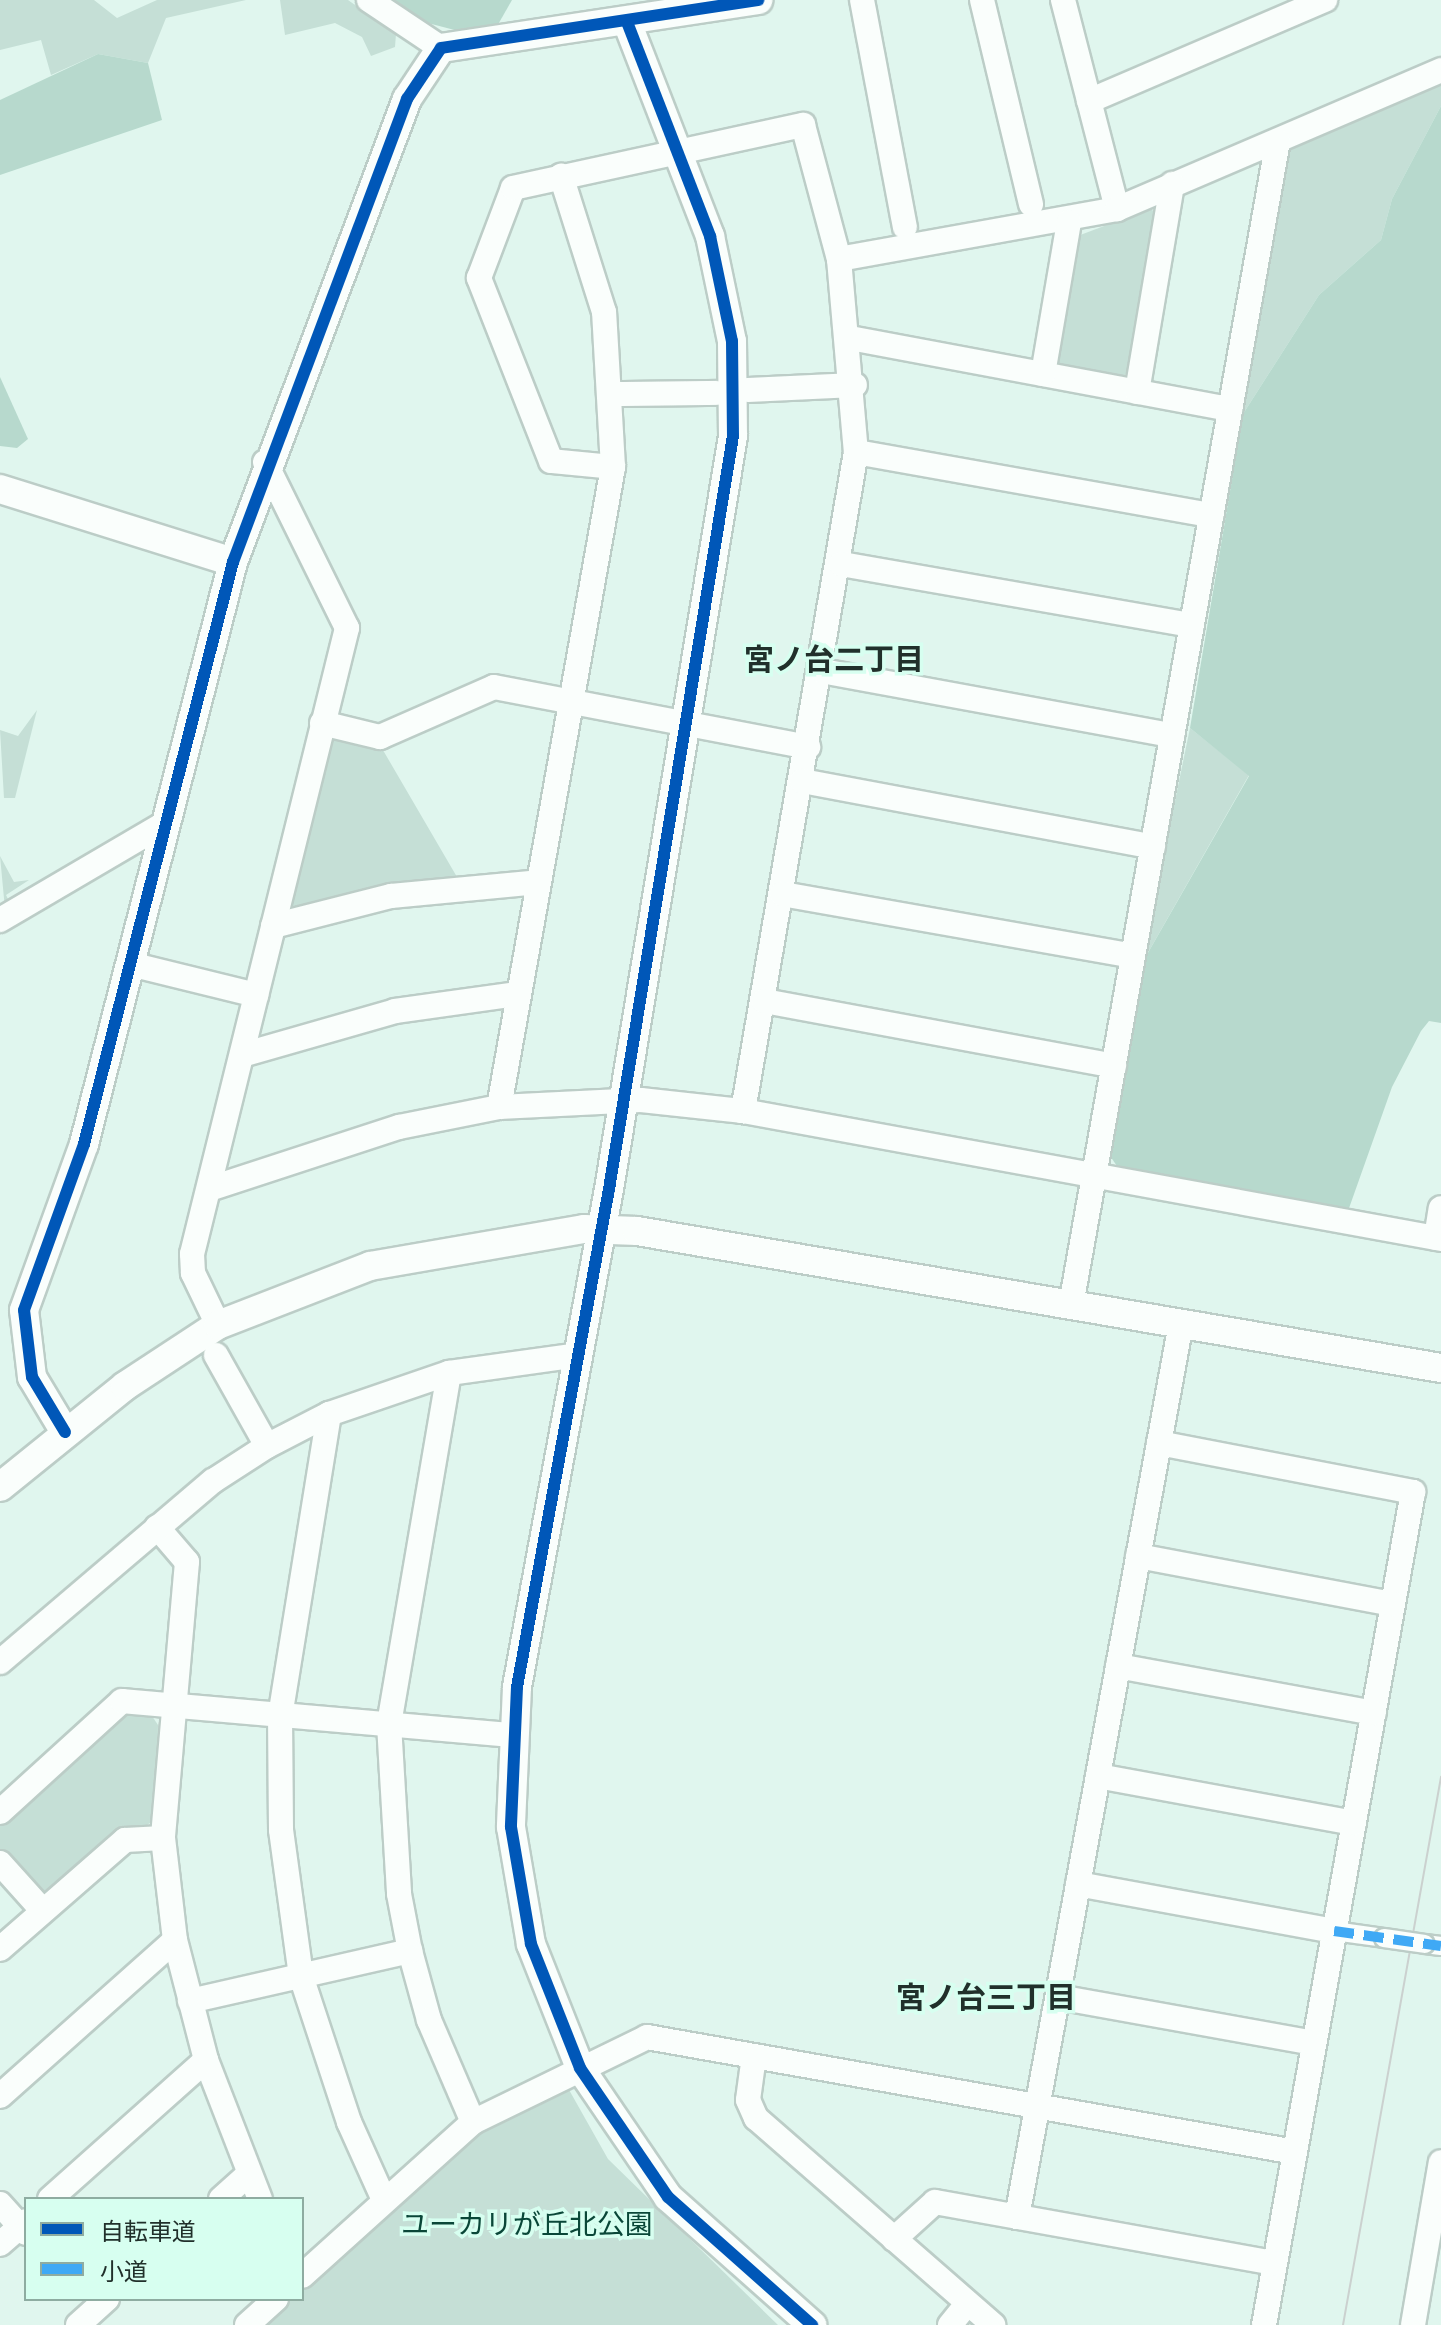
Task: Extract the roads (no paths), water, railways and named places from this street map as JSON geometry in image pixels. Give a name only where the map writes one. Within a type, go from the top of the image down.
[{"type":"street","points":[[369,0],[441,48],[627,22],[743,1]]},
{"type":"street","points":[[862,0],[905,227]]},
{"type":"street","points":[[982,0],[1031,204]]},
{"type":"street","points":[[1063,0],[1117,209]]},
{"type":"street","points":[[1089,101],[1325,0]]},
{"type":"street","points":[[627,22],[710,236],[735,392],[730,478],[512,1735],[520,1898],[545,1988],[580,2068],[668,2197],[812,2325]]},
{"type":"street","points":[[65,1432],[32,1377],[24,1310],[84,1144],[233,562],[265,462],[407,99],[441,48]]},
{"type":"street","points":[[839,259],[1069,222],[1117,209],[1441,70]]},
{"type":"street","points":[[613,467],[551,461],[479,278],[513,188],[803,125],[839,259],[855,385],[856,452],[841,564],[743,1111]]},
{"type":"street","points":[[1071,1305],[1278,141]]},
{"type":"street","points":[[499,1107],[613,467],[614,394],[604,312],[561,176]]},
{"type":"street","points":[[1137,392],[1172,184]]},
{"type":"street","points":[[1043,374],[1069,222]]},
{"type":"street","points":[[850,338],[1230,409]]},
{"type":"street","points":[[748,390],[855,385]]},
{"type":"street","points":[[614,394],[716,393]]},
{"type":"street","points":[[856,452],[1211,515]]},
{"type":"street","points":[[218,1325],[193,1273],[209,1189],[347,628],[265,462]]},
{"type":"street","points":[[0,489],[233,562]]},
{"type":"street","points":[[841,564],[1192,625]]},
{"type":"street","points":[[822,671],[1172,735]]},
{"type":"street","points":[[322,723],[380,737],[494,687],[808,747]]},
{"type":"street","points":[[802,781],[1153,847]]},
{"type":"street","points":[[0,920],[167,822]]},
{"type":"street","points":[[273,926],[391,896],[538,882]]},
{"type":"street","points":[[782,894],[1133,956]]},
{"type":"street","points":[[130,964],[256,995]]},
{"type":"street","points":[[242,1055],[395,1011],[518,994]]},
{"type":"street","points":[[764,1001],[1114,1066]]},
{"type":"street","points":[[209,1189],[399,1127],[499,1107],[623,1100],[743,1111],[1438,1238],[1441,1208]]},
{"type":"street","points":[[0,1487],[65,1432],[218,1325],[370,1266],[499,1239],[602,1228],[1441,1368]]},
{"type":"street","points":[[1017,2217],[1181,1323]]},
{"type":"street","points":[[216,1355],[267,1446]]},
{"type":"street","points":[[0,1662],[157,1527],[267,1446],[329,1414],[449,1373],[578,1355]]},
{"type":"street","points":[[449,1373],[389,1724],[395,1851],[410,1951],[429,2020],[473,2122]]},
{"type":"street","points":[[329,1414],[280,1715],[287,1911],[301,1976],[349,2122],[384,2200]]},
{"type":"street","points":[[1159,1443],[1413,1492],[1264,2325]]},
{"type":"street","points":[[157,1527],[187,1562],[172,1706],[163,1838],[175,1940],[206,2060],[259,2197]]},
{"type":"street","points":[[1138,1556],[1393,1604]]},
{"type":"street","points":[[1118,1666],[1374,1713]]},
{"type":"street","points":[[0,1812],[122,1701],[512,1735]]},
{"type":"street","points":[[1098,1776],[1354,1823]]},
{"type":"street","points":[[0,1949],[125,1840],[163,1838]]},
{"type":"street","points":[[0,1863],[43,1911]]},
{"type":"street","points":[[1078,1884],[1334,1931],[1433,1945]]},
{"type":"street","points":[[0,2096],[175,1940]]},
{"type":"street","points":[[190,2001],[410,1951]]},
{"type":"street","points":[[1058,1997],[1314,2043]]},
{"type":"street","points":[[304,2274],[473,2122],[647,2037],[1295,2152]]},
{"type":"street","points":[[754,2056],[748,2100],[756,2118],[993,2325]]},
{"type":"street","points":[[52,2197],[206,2060]]},
{"type":"street","points":[[1413,2325],[1441,2162]]},
{"type":"street","points":[[223,2197],[248,2175]]},
{"type":"street","points":[[894,2239],[935,2202],[1275,2263]]},
{"type":"street","points":[[0,2204],[24,2226],[0,2244]]},
{"type":"street","points":[[247,2325],[274,2301]]},
{"type":"street","points":[[950,2325],[968,2303]]},
{"type":"tram line","points":[[1343,2325],[1441,1777]]},
{"type":"district","name":"宮ノ台二丁目","points":[[834,660]]},
{"type":"district","name":"宮ノ台三丁目","points":[[986,1998]]},
{"type":"park label","name":"ユーカリが丘北公園","points":[[527,2224]]}]
